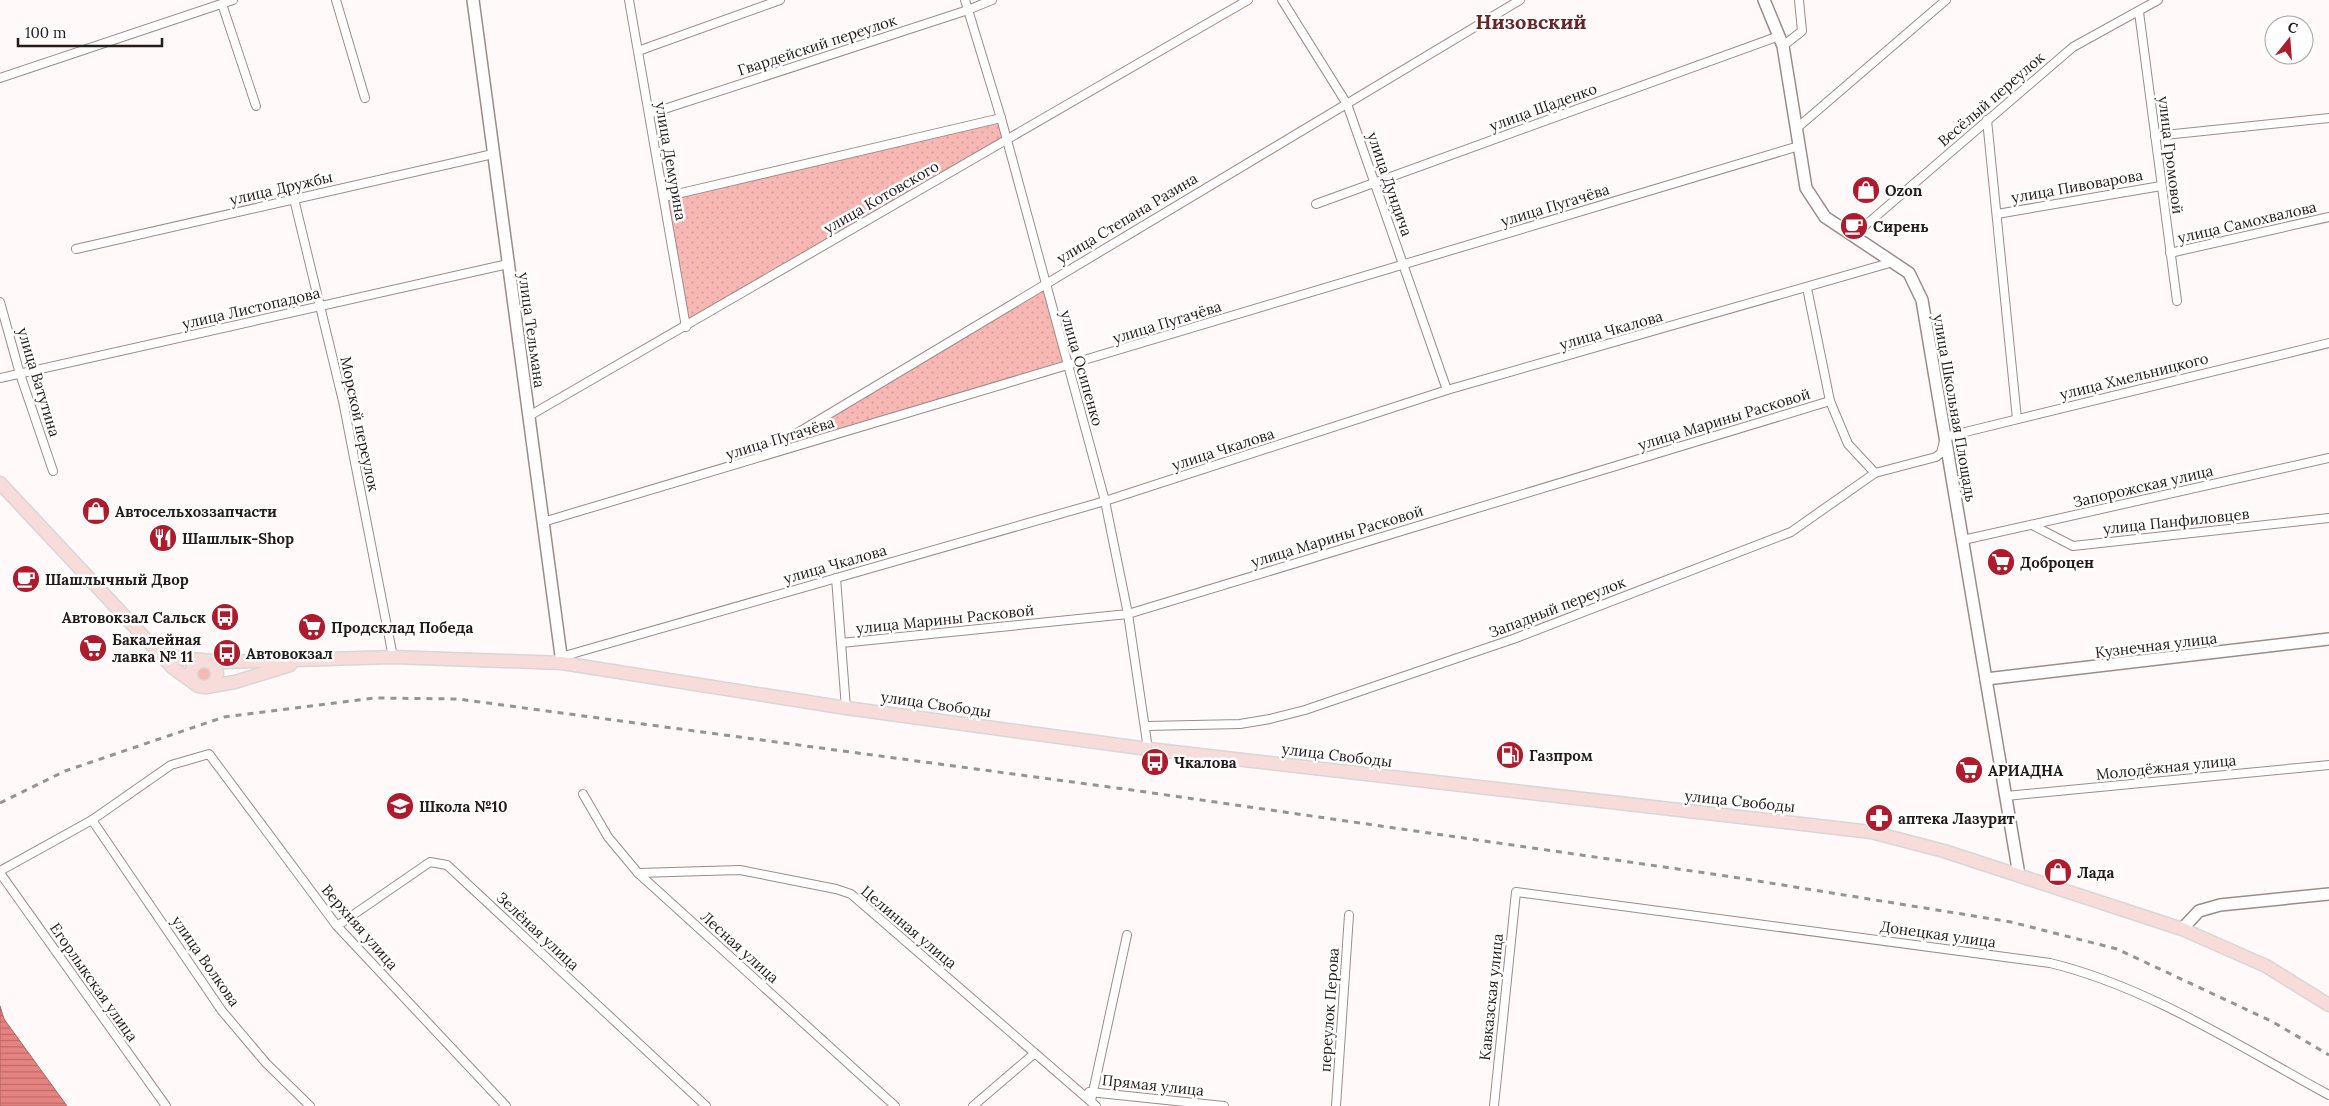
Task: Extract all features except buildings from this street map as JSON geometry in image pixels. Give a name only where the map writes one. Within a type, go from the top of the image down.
[{"type":"main road","name":"улица Тельмана","points":[[473,0],[561,660]]},
{"type":"main road","name":"улица Школьная Площадь","points":[[1764,0],[1781,41],[1806,188],[1825,217],[1909,273],[1922,300],[2020,875]]},
{"type":"main road","points":[[0,483],[173,668],[202,687],[235,682],[289,665],[322,660]]},
{"type":"main road","points":[[143,636],[167,654],[212,663],[217,670],[216,679],[202,687]]},
{"type":"main road","name":"Кузнечная улица","points":[[1986,679],[2329,639]]},
{"type":"main road","name":"улица Свободы","points":[[322,660],[393,657],[561,660],[846,708],[1148,749],[1871,832],[1944,851],[2182,930],[2266,966],[2329,1005]]},
{"type":"main road","points":[[202,687],[192,680],[191,672],[195,664],[203,661],[322,660]]},
{"type":"main road","points":[[2182,930],[2199,911],[2220,905],[2329,894]]},
{"type":"street","points":[[0,78],[233,0]]},
{"type":"street","points":[[336,0],[365,98]]},
{"type":"street","name":"улица Демурина","points":[[629,0],[686,326]]},
{"type":"street","points":[[638,51],[780,0]]},
{"type":"street","name":"улица Осипенко","points":[[965,0],[1001,118],[1105,501],[1128,614],[1148,749]]},
{"type":"street","name":"Гвардейский переулок","points":[[649,114],[968,10],[992,0]]},
{"type":"street","name":"улица Котовского","points":[[528,416],[1248,0]]},
{"type":"street","name":"улица Дундича","points":[[1282,0],[1347,104],[1447,390]]},
{"type":"street","name":"улица Степана Разина","points":[[749,462],[1520,0]]},
{"type":"street","name":"улица Щаденко","points":[[1316,204],[1781,41],[1802,31],[1799,0]]},
{"type":"street","points":[[1933,0],[1933,11]]},
{"type":"street","points":[[1797,128],[1946,0]]},
{"type":"street","name":"Весёлый переулок","points":[[1854,236],[2073,47],[2158,0]]},
{"type":"street","points":[[222,4],[256,106]]},
{"type":"street","name":"улица Громовой","points":[[2139,12],[2177,301]]},
{"type":"street","name":"улица Котовского","points":[[664,197],[1001,118]]},
{"type":"street","points":[[2155,136],[2329,118]]},
{"type":"street","points":[[1987,120],[2017,419]]},
{"type":"street","name":"улица Пугачёва","points":[[543,522],[749,462],[1800,146]]},
{"type":"street","name":"улица Дружбы","points":[[76,250],[494,154]]},
{"type":"street","name":"улица Пивоварова","points":[[1996,214],[2161,186]]},
{"type":"street","name":"Морской переулок","points":[[294,199],[343,401],[393,657]]},
{"type":"street","name":"улица Самохвалова","points":[[2170,253],[2329,217]]},
{"type":"street","name":"улица Чкалова","points":[[561,660],[836,578],[1105,501],[1447,390],[1893,262]]},
{"type":"street","name":"улица Листопадова","points":[[0,378],[508,264]]},
{"type":"street","points":[[1807,288],[1830,401],[1848,444],[1875,472]]},
{"type":"street","name":"улица Ватутина","points":[[0,302],[20,374],[53,471]]},
{"type":"street","name":"улица Хмельницкого","points":[[1945,437],[2329,343]]},
{"type":"street","name":"улица Марины Расковой","points":[[841,643],[1128,614],[1830,401]]},
{"type":"street","name":"Западный переулок","points":[[1146,726],[1240,724],[1270,719],[1314,707],[1516,638],[1791,532],[1875,472],[1936,457],[1941,453],[1945,437]]},
{"type":"street","name":"Запорожская улица","points":[[1963,540],[2329,458]]},
{"type":"street","name":"улица Панфиловцев","points":[[2032,525],[2073,546],[2329,518]]},
{"type":"street","points":[[836,578],[846,708]]},
{"type":"street","name":"Верхняя улица","points":[[92,820],[171,765],[209,754],[337,926],[506,1106]]},
{"type":"street","name":"Молодёжная улица","points":[[2006,796],[2329,765]]},
{"type":"street","name":"Лесная улица","points":[[583,794],[608,837],[638,872],[895,1106]]},
{"type":"street","points":[[0,872],[92,820]]},
{"type":"street","name":"улица Волкова","points":[[92,820],[222,1011],[266,1063],[310,1106]]},
{"type":"street","name":"Зелёная улица","points":[[337,926],[430,862],[447,865],[706,1106]]},
{"type":"street","name":"Целинная улица","points":[[638,872],[740,870],[836,888],[851,894],[1094,1104]]},
{"type":"street","name":"Егорлыкская улица","points":[[0,872],[166,1106]]},
{"type":"street","name":"Донецкая улица","points":[[1516,892],[2050,963],[2086,972],[2157,1002],[2329,1095]]},
{"type":"street","name":"Кавказская улица","points":[[1494,1106],[1516,892]]},
{"type":"street","name":"переулок Перова","points":[[1336,1106],[1349,916]]},
{"type":"street","name":"Целинная улица","points":[[1094,1104],[1093,1092],[1127,935]]},
{"type":"street","points":[[973,1106],[1035,1053]]},
{"type":"street","name":"Прямая улица","points":[[1080,1091],[1224,1106]]},
{"type":"shaded area","points":[[1001,118],[1006,140],[686,327],[664,197]]},
{"type":"shaded area","points":[[1045,284],[1069,370],[749,462]]},
{"type":"shaded area","points":[[204,666],[211,672],[212,680],[206,685],[194,676],[196,668]]},
{"type":"shaded area","points":[[0,1006],[4,1019],[67,1106],[0,1106]]},
{"type":"railway","points":[[0,803],[65,771],[224,717],[375,698],[458,699],[1139,791],[1733,877],[2011,922],[2117,949],[2273,1022],[2329,1055]]},
{"type":"place","name":"Ozon","points":[[1866,190]]},
{"type":"place","name":"Сирень","points":[[1854,226]]},
{"type":"place","name":"Автосельхоззапчасти","points":[[96,511]]},
{"type":"place","name":"Шашлык-Shop","points":[[163,538]]},
{"type":"place","name":"Доброцен","points":[[2001,562]]},
{"type":"place","name":"Шашлычный Двор","points":[[26,579]]},
{"type":"place","name":"Автовокзал Сальск","points":[[225,617]]},
{"type":"place","name":"Продсклад Победа","points":[[312,627]]},
{"type":"place","name":"Бакалейная лавка № 11","points":[[93,648]]},
{"type":"place","name":"Автовокзал","points":[[227,653]]},
{"type":"place","name":"Газпром","points":[[1510,755]]},
{"type":"place","name":"Чкалова","points":[[1155,762]]},
{"type":"place","name":"АРИАДНА","points":[[1969,770]]},
{"type":"place","name":"Школа №10","points":[[400,806]]},
{"type":"place","name":"аптека Лазурит","points":[[1879,818]]},
{"type":"place","name":"Лада","points":[[2058,872]]},
{"type":"district","name":"Низовский","points":[[1531,21]]}]
